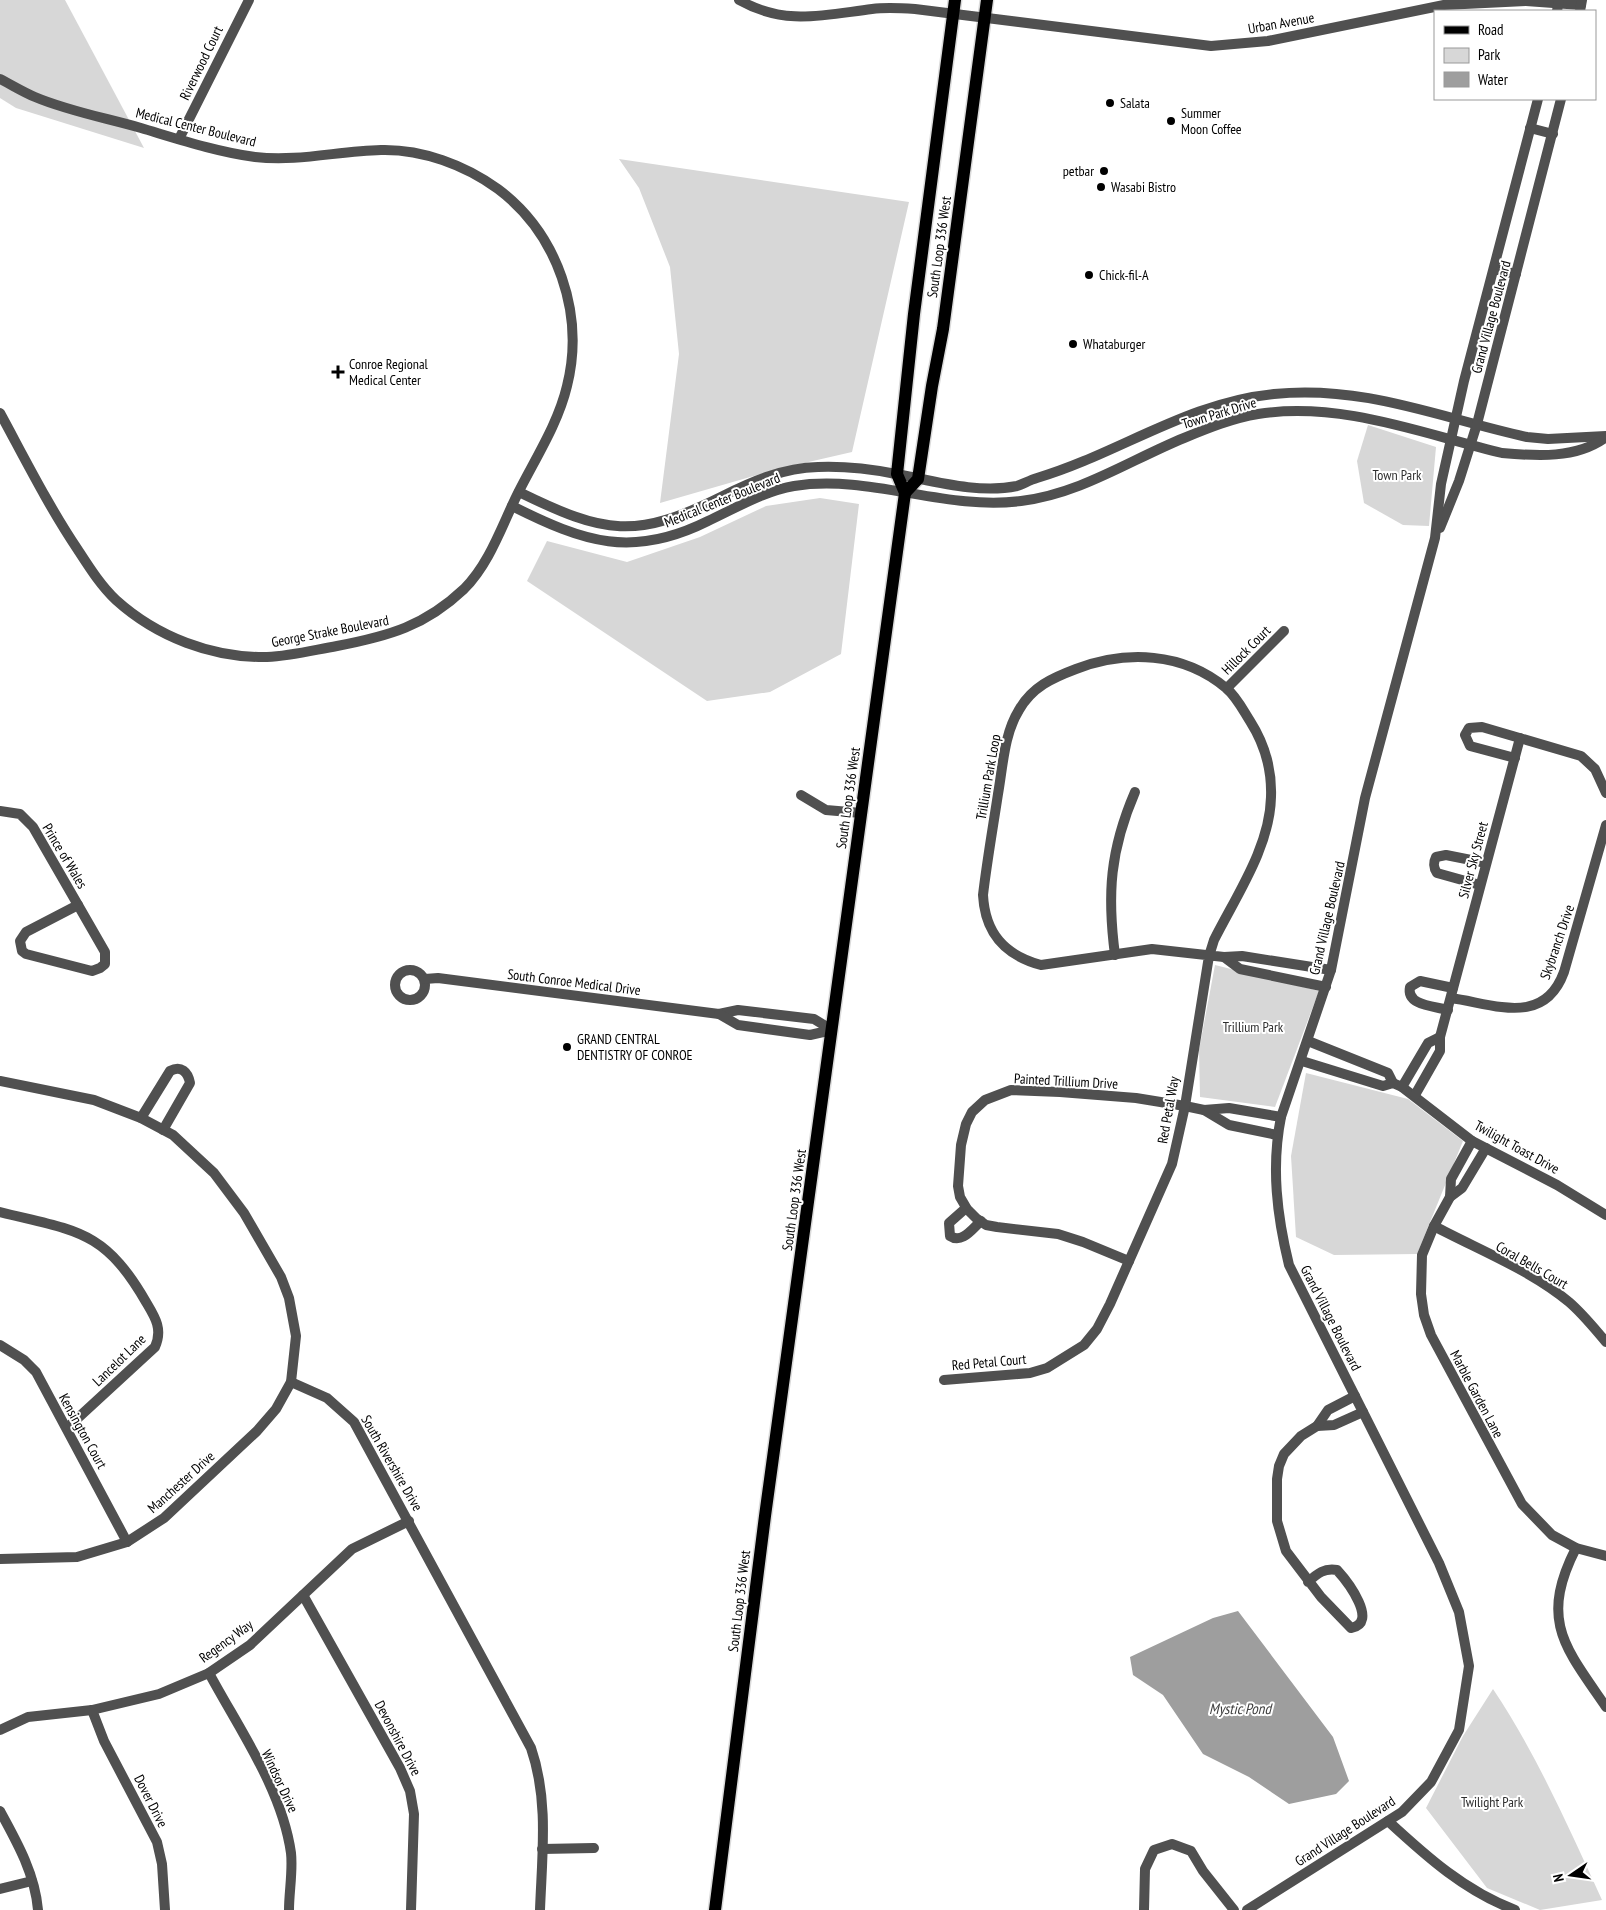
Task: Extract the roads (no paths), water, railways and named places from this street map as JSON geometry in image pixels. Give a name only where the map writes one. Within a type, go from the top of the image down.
[{"type":"main road","name":"South Loop 336 West","points":[[715,1910],[762,1534],[905,493],[897,474],[914,314],[955,0]]},
{"type":"main road","name":"South Loop 336 West","points":[[918,479],[943,329],[987,0]]},
{"type":"main road","points":[[905,493],[918,479]]},
{"type":"street","name":"Riverwood Court","points":[[179,139],[248,0]]},
{"type":"street","name":"Urban Avenue","points":[[739,0],[764,12],[790,18],[814,18],[874,8],[895,8],[1211,46],[1268,41],[1444,5],[1502,2],[1581,5]]},
{"type":"street","name":"Medical Center Boulevard","points":[[0,79],[36,98],[224,151],[276,159],[382,150],[422,155],[458,166],[501,192],[518,206],[538,230],[552,254],[563,280],[570,308],[572,361],[567,388],[556,417],[512,506],[577,535],[612,542],[633,542],[669,538],[765,494],[792,486],[824,483],[905,493]]},
{"type":"street","name":"Grand Village Boulevard","points":[[1435,538],[1441,484],[1464,381],[1538,100]]},
{"type":"street","name":"Grand Village Boulevard","points":[[1247,1910],[1402,1812],[1431,1782],[1459,1730],[1469,1666],[1459,1612],[1439,1563],[1289,1265],[1278,1218],[1276,1194],[1277,1135],[1281,1117],[1302,1061],[1331,970],[1365,798],[1435,538],[1471,445],[1477,424],[1561,100]]},
{"type":"street","points":[[1530,128],[1553,134]]},
{"type":"street","points":[[1494,269],[1516,274]]},
{"type":"street","name":"Town Park Drive","points":[[918,479],[978,487],[1017,486],[1092,459],[1186,415],[1247,397],[1275,394],[1332,393],[1358,395],[1457,418],[1508,433],[1548,439],[1606,437]]},
{"type":"street","name":"Town Park Drive","points":[[905,493],[991,503],[1033,499],[1109,474],[1158,448],[1196,433],[1239,418],[1274,412],[1325,413],[1364,418],[1502,453],[1545,455],[1567,453],[1598,443],[1606,437]]},
{"type":"street","name":"George Strake Boulevard","points":[[0,413],[63,528],[100,582],[116,600],[166,634],[222,654],[271,657],[380,638],[422,621],[442,608],[474,578],[512,506]]},
{"type":"street","name":"Medical Center Boulevard","points":[[519,492],[580,520],[605,525],[632,526],[658,523],[681,516],[760,479],[787,471],[815,467],[851,468],[897,474],[918,479]]},
{"type":"street","points":[[760,479],[765,494]]},
{"type":"street","name":"Hillock Court","points":[[1227,688],[1284,630]]},
{"type":"street","name":"Trillium Park Loop","points":[[1209,956],[1214,940],[1264,836],[1272,797],[1268,764],[1251,722],[1227,688],[1196,670],[1161,658],[1122,656],[1102,660],[1057,676],[1039,686],[1028,696],[1011,726],[983,895],[984,913],[990,927],[998,940],[1008,950],[1029,962],[1041,965],[1152,949],[1224,958],[1242,956],[1331,970]]},
{"type":"street","points":[[1515,758],[1470,746],[1465,735],[1469,728],[1482,727],[1581,756],[1595,768],[1606,793]]},
{"type":"street","name":"Silver Sky Street","points":[[1415,1095],[1440,1050],[1440,1037],[1520,738]]},
{"type":"street","points":[[1114,955],[1110,913],[1110,885],[1126,811],[1134,792]]},
{"type":"street","points":[[802,795],[814,805],[826,810],[862,813]]},
{"type":"street","name":"Prince of Wales","points":[[0,811],[20,814],[33,827],[78,905],[105,952],[105,964],[92,971],[26,954],[22,951],[20,941],[26,932],[78,905]]},
{"type":"street","name":"Skybranch Drive","points":[[1452,993],[1502,1008],[1528,1008],[1547,999],[1554,992],[1564,972],[1606,824]]},
{"type":"street","points":[[1480,885],[1437,873],[1434,861],[1436,857],[1446,855],[1486,863]]},
{"type":"street","name":"Red Petal Way","points":[[1129,1261],[1172,1164],[1185,1106],[1209,956]]},
{"type":"street","name":"Trillium Park Loop","points":[[1224,958],[1240,969],[1326,987]]},
{"type":"street","name":"South Conroe Medical Drive","points":[[425,979],[438,978],[719,1014],[738,1010],[814,1019],[832,1030]]},
{"type":"street","points":[[1448,1010],[1414,1001],[1410,996],[1410,987],[1420,981],[1452,993]]},
{"type":"street","name":"South Conroe Medical Drive","points":[[719,1014],[738,1025],[810,1035],[832,1030]]},
{"type":"street","points":[[1397,1085],[1428,1043],[1440,1037]]},
{"type":"street","name":"Twilight Toast Drive","points":[[1308,1041],[1388,1073],[1397,1085],[1415,1095],[1472,1141],[1556,1184],[1606,1215]]},
{"type":"street","name":"Twilight Toast Drive","points":[[1302,1061],[1383,1086],[1397,1085]]},
{"type":"street","points":[[141,1118],[170,1072],[175,1069],[183,1069],[190,1083],[163,1130]]},
{"type":"street","points":[[0,1080],[94,1100],[141,1118],[173,1136],[214,1173],[244,1213],[281,1277],[289,1298],[296,1336],[291,1382]]},
{"type":"street","name":"Painted Trillium Drive","points":[[966,1208],[960,1197],[958,1186],[961,1145],[966,1124],[972,1112],[985,1100],[1011,1090],[1136,1098],[1204,1110],[1229,1108],[1281,1117]]},
{"type":"street","name":"Painted Trillium Drive","points":[[1204,1110],[1229,1125],[1277,1135]]},
{"type":"street","name":"Marble Garden Lane","points":[[1450,1197],[1451,1179],[1472,1141]]},
{"type":"street","name":"Marble Garden Lane","points":[[1486,1148],[1462,1188],[1450,1197],[1434,1226],[1422,1255],[1421,1272],[1424,1315],[1431,1335],[1522,1504],[1552,1535],[1576,1548],[1606,1556]]},
{"type":"street","points":[[981,1221],[962,1238],[956,1239],[950,1236],[949,1223],[966,1208],[981,1221],[997,1227],[1058,1234],[1129,1261]]},
{"type":"street","name":"Lancelot Lane","points":[[0,1212],[73,1230],[90,1237],[106,1249],[130,1274],[159,1327],[159,1338],[155,1347],[67,1428]]},
{"type":"street","name":"Coral Bells Court","points":[[1434,1226],[1534,1279],[1569,1302],[1606,1342]]},
{"type":"street","name":"Red Petal Court","points":[[944,1380],[1030,1373],[1048,1368],[1065,1358],[1084,1345],[1097,1329],[1129,1261]]},
{"type":"street","name":"Kensington Court","points":[[0,1346],[24,1360],[36,1372],[127,1542]]},
{"type":"street","name":"South Rivershire Drive","points":[[291,1382],[327,1398],[354,1422],[410,1521],[531,1748],[539,1772],[543,1795],[540,1910]]},
{"type":"street","name":"Manchester Drive","points":[[0,1559],[77,1557],[127,1542],[164,1518],[257,1431],[276,1409],[291,1382]]},
{"type":"street","points":[[1308,1582],[1318,1573],[1328,1569],[1337,1570],[1360,1604],[1363,1614],[1362,1623],[1358,1627],[1351,1628],[1308,1582],[1286,1551],[1277,1521],[1277,1479],[1279,1466],[1284,1454],[1301,1436],[1317,1426],[1328,1410],[1355,1396]]},
{"type":"street","points":[[1317,1426],[1334,1426],[1363,1412]]},
{"type":"street","name":"Regency Way","points":[[0,1730],[28,1717],[92,1710],[159,1694],[209,1673],[250,1645],[352,1549],[410,1521]]},
{"type":"street","points":[[1576,1548],[1563,1574],[1557,1599],[1559,1625],[1566,1646],[1606,1707]]},
{"type":"street","name":"Devonshire Drive","points":[[302,1595],[400,1768],[410,1791],[414,1814],[411,1910]]},
{"type":"street","name":"Windsor Drive","points":[[209,1673],[272,1789],[282,1812],[291,1855],[289,1910]]},
{"type":"street","name":"Dover Drive","points":[[92,1710],[104,1741],[156,1842],[162,1864],[165,1910]]},
{"type":"street","points":[[0,1811],[22,1853],[32,1881],[38,1910]]},
{"type":"street","points":[[1388,1821],[1454,1878],[1508,1909]]},
{"type":"street","points":[[1144,1910],[1145,1869],[1154,1850],[1172,1844],[1191,1851],[1203,1871],[1234,1910]]},
{"type":"street","points":[[542,1849],[594,1848]]},
{"type":"street","points":[[0,1889],[32,1881]]},
{"type":"water","name":"Mystic Pond","points":[[1238,1611],[1333,1737],[1349,1781],[1336,1794],[1289,1804],[1249,1777],[1203,1754],[1163,1695],[1133,1675],[1130,1657],[1213,1618]]},
{"type":"place","name":"Salata","points":[[1110,103]]},
{"type":"place","name":"Summer Moon Coffee","points":[[1171,121]]},
{"type":"place","name":"petbar","points":[[1104,171]]},
{"type":"place","name":"Wasabi Bistro","points":[[1101,187]]},
{"type":"place","name":"Chick-fil-A","points":[[1089,275]]},
{"type":"place","name":"Whataburger","points":[[1073,344]]},
{"type":"place","name":"Conroe Regional Medical Center","points":[[338,372]]},
{"type":"place","name":"GRAND CENTRAL DENTISTRY OF CONROE","points":[[567,1047]]},
{"type":"park label","name":"Town Park","points":[[1397,475]]},
{"type":"park label","name":"Trillium Park","points":[[1253,1027]]},
{"type":"park label","name":"Twilight Park","points":[[1492,1802]]}]
